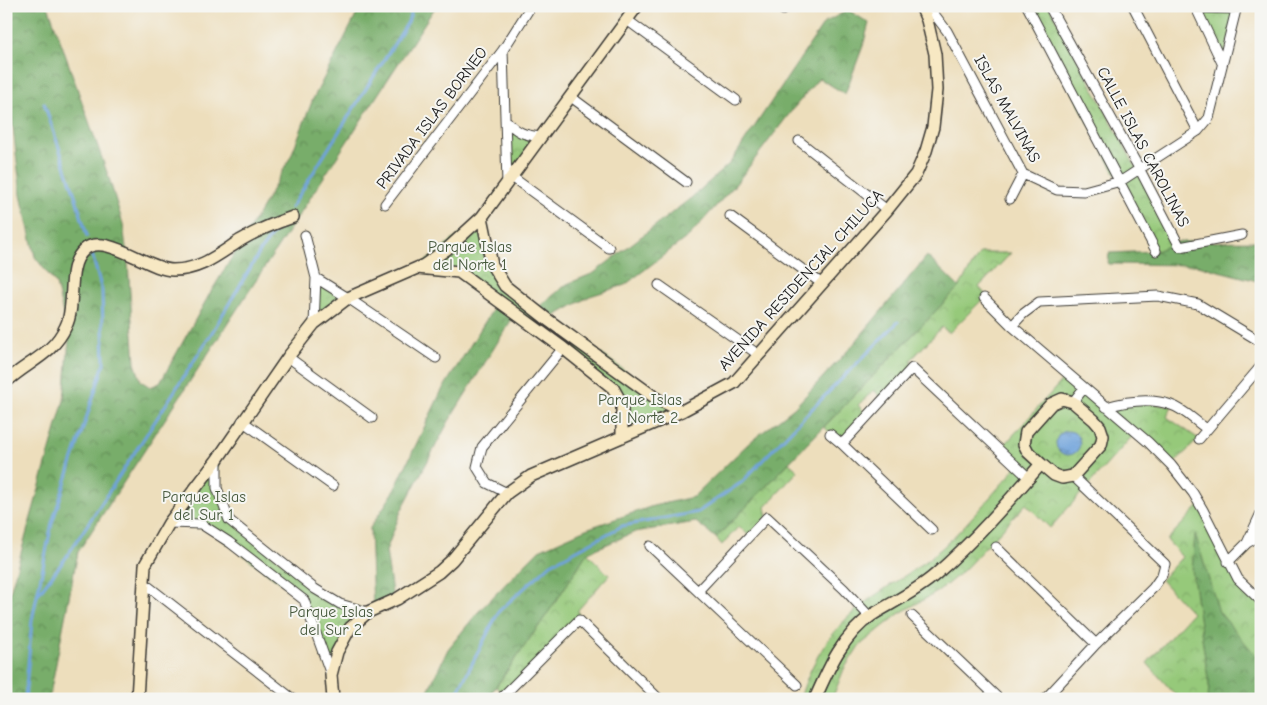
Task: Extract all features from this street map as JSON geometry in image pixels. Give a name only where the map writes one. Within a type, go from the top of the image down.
[{"type":"street","name":"PRIVADA ISLAS BORNEO","points":[[385,204],[503,50],[531,6]]},
{"type":"street","points":[[137,699],[145,565],[169,523],[217,460],[242,421],[288,357],[314,324],[348,298],[417,268],[447,249],[482,217],[637,6]]},
{"type":"street","name":"AVENIDA RESIDENCIAL CHILUCA","points":[[333,699],[332,675],[337,652],[350,628],[368,612],[397,599],[445,566],[452,560],[507,492],[531,476],[682,411],[734,383],[887,210],[916,174],[926,151],[932,127],[937,90],[935,54],[927,20],[921,6]]},
{"type":"street","name":"ISLAS MALVINAS","points":[[928,6],[947,32],[1024,174],[1057,190],[1084,190],[1121,181],[1198,131]]},
{"type":"street","points":[[1027,6],[1156,250]]},
{"type":"street","name":"CALLE ISLAS CAROLINAS","points":[[1049,6],[1140,170],[1180,247],[1242,235]]},
{"type":"street","points":[[1132,6],[1198,131],[1209,118],[1237,8],[1196,7],[1222,63]]},
{"type":"street","points":[[627,20],[736,100]]},
{"type":"street","name":"PRIVADA ISLAS BORNEO","points":[[503,50],[509,180]]},
{"type":"street","points":[[571,97],[686,182]]},
{"type":"street","points":[[505,119],[514,130],[527,136],[542,137]]},
{"type":"street","points":[[799,142],[887,210]]},
{"type":"street","points":[[1010,199],[1024,174]]},
{"type":"street","points":[[509,180],[609,248]]},
{"type":"street","points":[[730,216],[821,283]]},
{"type":"street","points":[[6,382],[46,353],[58,341],[67,325],[71,309],[73,276],[77,258],[85,248],[99,244],[112,247],[156,266],[171,270],[190,268],[205,263],[272,224],[293,217]]},
{"type":"street","points":[[482,217],[492,266],[505,286],[541,315],[657,399],[682,411]]},
{"type":"street","points":[[305,235],[316,278],[314,324]]},
{"type":"street","points":[[417,268],[459,272],[563,348],[613,388],[622,404],[622,437]]},
{"type":"street","points":[[316,278],[436,358]]},
{"type":"street","points":[[659,285],[759,355]]},
{"type":"street","points":[[1012,326],[1023,314],[1039,302],[1158,296],[1198,304],[1261,342]]},
{"type":"street","points":[[984,298],[1012,326],[1148,442],[1171,465],[1207,517],[1238,579],[1261,601]]},
{"type":"street","points":[[507,492],[487,483],[477,467],[482,447],[563,348]]},
{"type":"street","points":[[288,357],[372,418]]},
{"type":"street","points":[[1199,439],[1261,366]]},
{"type":"street","points":[[842,444],[912,368],[1029,478]]},
{"type":"street","points":[[1073,402],[1084,388]]},
{"type":"street","points":[[1062,400],[1073,402],[1094,420],[1100,427],[1103,436],[1101,445],[1073,476],[1062,478],[1054,475],[1028,452],[1024,444],[1026,432],[1052,404],[1062,400]]},
{"type":"street","points":[[1094,420],[1106,407],[1128,401],[1153,400],[1173,405],[1207,429]]},
{"type":"street","points":[[242,421],[333,486]]},
{"type":"street","points":[[830,434],[932,530]]},
{"type":"street","points":[[217,460],[216,488],[229,520],[315,589],[340,604],[368,612]]},
{"type":"street","points":[[815,699],[830,666],[845,641],[870,616],[932,578],[964,550],[1041,464]]},
{"type":"street","points":[[1045,699],[1096,644],[1153,588],[1162,575],[1165,564],[1073,476]]},
{"type":"street","points":[[1228,562],[1246,543],[1261,513]]},
{"type":"street","points":[[698,590],[767,517],[870,616]]},
{"type":"street","points":[[169,523],[201,524],[229,542],[304,600],[332,675]]},
{"type":"street","points":[[1246,543],[1261,535]]},
{"type":"street","points":[[650,546],[797,685]]},
{"type":"street","points":[[996,547],[1096,644]]},
{"type":"street","points":[[144,583],[293,699]]},
{"type":"street","points":[[912,616],[999,699]]},
{"type":"street","points":[[509,699],[504,694],[579,620],[659,699]]},
{"type":"green space","points":[[6,6],[48,6],[109,178],[123,224],[128,264],[135,363],[141,381],[150,387],[160,383],[209,295],[291,156],[313,99],[359,10],[358,6],[436,6],[78,552],[49,699],[6,699],[6,616],[8,599],[64,400],[69,338],[56,284],[35,257],[21,195],[6,70]]},
{"type":"green space","points":[[1027,6],[1049,6],[1176,242],[1156,251]]},
{"type":"green space","points":[[1196,8],[1237,9],[1222,63]]},
{"type":"green space","points":[[848,10],[869,23],[863,46],[845,94],[819,78],[735,185],[690,235],[625,285],[590,296],[548,320],[535,310],[567,284],[594,273],[691,198],[730,163],[824,23]]},
{"type":"green space","points":[[505,119],[514,130],[541,137],[507,184]]},
{"type":"green space","points":[[482,217],[505,286],[682,411],[622,437],[622,404],[613,388],[459,272],[417,268]]},
{"type":"green space","points":[[1261,241],[1261,282],[1196,265],[1108,264],[1109,253],[1156,251],[1176,242]]},
{"type":"green space","points":[[980,253],[1011,253],[979,287],[986,295],[984,298],[949,333],[942,327],[911,360],[912,367],[883,400],[874,390],[858,405],[868,416],[842,443],[824,427],[959,287]]},
{"type":"green space","points":[[927,256],[959,287],[716,538],[696,522],[635,532],[587,553],[557,600],[487,699],[424,699],[448,649],[478,612],[539,550],[586,529],[653,506],[693,497],[750,442],[794,408],[852,346]]},
{"type":"green space","points":[[316,278],[348,298],[314,324]]},
{"type":"green space","points":[[498,301],[515,314],[449,421],[401,511],[386,551],[393,600],[373,609],[370,528],[393,493],[441,392]]},
{"type":"green space","points":[[1067,375],[1136,432],[1050,528],[1026,504],[964,570],[939,591],[900,613],[859,646],[844,669],[832,699],[800,699],[805,683],[820,653],[829,639],[850,615],[934,555],[968,522],[1009,476],[1016,466],[1000,450]]},
{"type":"green space","points":[[1128,402],[1172,406],[1167,417],[1199,439],[1172,465],[1108,407]]},
{"type":"green space","points":[[217,460],[217,488],[229,520],[315,589],[368,612],[349,628],[331,675],[304,600],[201,524],[169,523]]},
{"type":"green space","points":[[789,463],[798,471],[765,507],[767,517],[749,536],[739,526],[722,545],[716,538]]},
{"type":"green space","points":[[1199,506],[1228,563],[1261,602],[1261,655],[1258,658],[1219,612],[1195,534],[1192,570],[1209,686],[1208,699],[1179,699],[1147,663],[1192,613],[1161,580],[1182,557],[1167,540]]},
{"type":"green space","points":[[1195,532],[1219,612],[1261,661],[1261,699],[1208,699],[1209,686],[1192,570]]},
{"type":"green space","points":[[587,553],[609,575],[578,610],[579,620],[504,694],[496,687],[557,600]]},
{"type":"water","points":[[1068,431],[1076,435],[1080,443],[1076,451],[1068,455],[1060,451],[1056,443],[1060,435]]},
{"type":"waterway","points":[[291,208],[408,22],[413,6]]},
{"type":"waterway","points":[[44,103],[87,236]]},
{"type":"waterway","points":[[38,594],[65,559],[208,339],[261,250],[278,227]]},
{"type":"waterway","points":[[25,699],[32,620],[52,523],[104,364],[102,291],[92,254]]},
{"type":"waterway","points":[[454,699],[499,611],[551,564],[622,526],[698,512],[742,482],[898,322]]},
{"type":"park label","name":"Parque Islas del Norte 1","points":[[470,256]]},
{"type":"park label","name":"Parque Islas del Norte 2","points":[[640,409]]},
{"type":"park label","name":"Parque Islas del Sur 1","points":[[204,506]]},
{"type":"park label","name":"Parque Islas del Sur 2","points":[[331,621]]}]
